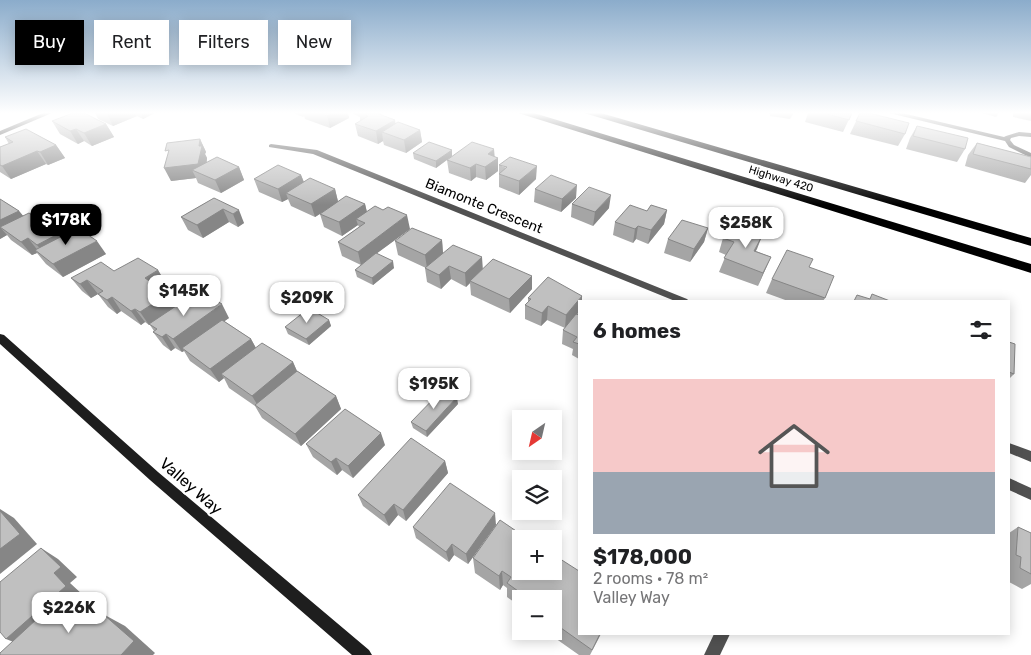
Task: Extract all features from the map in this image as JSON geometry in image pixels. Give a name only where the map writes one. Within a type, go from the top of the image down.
[{"type":"highway","name":"Highway 420","points":[[623,144],[1031,268]]},
{"type":"highway","name":"Highway 420","points":[[694,144],[1031,242]]},
{"type":"street","points":[[1009,144],[1031,156]]},
{"type":"street","name":"Biamonte Crescent","points":[[271,146],[314,152],[682,300]]},
{"type":"street","name":"Valley Way","points":[[0,338],[154,476],[364,655]]},
{"type":"street","points":[[1010,448],[1031,457]]},
{"type":"street","points":[[1010,484],[1031,494]]},
{"type":"street","points":[[712,655],[722,635]]},
{"type":"building","points":[[9,144],[56,145],[2,166],[0,165],[0,147]]},
{"type":"building","points":[[167,144],[199,144],[199,146],[202,146],[198,164],[164,168],[169,150],[165,151]]},
{"type":"building","points":[[427,144],[434,144],[452,150],[436,161],[413,153]]},
{"type":"building","points":[[470,144],[477,144],[494,149],[488,154],[498,158],[485,167],[476,164],[470,168],[447,160]]},
{"type":"building","points":[[943,144],[966,144],[965,149]]},
{"type":"building","points":[[977,144],[979,144],[1031,157],[1031,169],[973,154]]},
{"type":"building","points":[[217,157],[239,167],[215,180],[192,170]]},
{"type":"building","points":[[510,157],[537,166],[519,181],[499,174],[507,167],[499,165]]},
{"type":"building","points":[[278,165],[301,175],[278,189],[254,179]]},
{"type":"building","points":[[551,175],[577,185],[562,199],[535,189]]},
{"type":"building","points":[[310,178],[335,189],[311,204],[286,193]]},
{"type":"building","points":[[589,187],[611,195],[595,212],[572,204]]},
{"type":"building","points":[[346,196],[365,204],[339,222],[320,214]]},
{"type":"building","points":[[214,198],[239,210],[233,214],[223,209],[197,225],[181,217]]},
{"type":"building","points":[[0,199],[19,211],[0,220]]},
{"type":"building","points":[[630,205],[647,211],[651,205],[667,210],[651,230],[638,226],[635,229],[615,222]]},
{"type":"building","points":[[375,206],[383,210],[388,207],[407,215],[358,252],[338,242],[365,223],[356,219]]},
{"type":"building","points":[[29,213],[60,233],[37,245],[28,238],[21,242],[0,227]]},
{"type":"building","points":[[682,220],[708,228],[694,249],[668,239]]},
{"type":"building","points":[[731,225],[762,236],[754,251],[771,257],[763,273],[724,258],[734,242],[723,238]]},
{"type":"building","points":[[78,228],[97,241],[53,264],[35,250]]},
{"type":"building","points":[[412,228],[442,240],[425,255],[395,241]]},
{"type":"building","points":[[453,245],[482,257],[465,273],[449,266],[439,275],[425,268]]},
{"type":"building","points":[[787,250],[813,259],[809,267],[834,276],[825,298],[772,279]]},
{"type":"building","points":[[376,253],[393,261],[372,278],[355,270]]},
{"type":"building","points":[[138,258],[158,270],[145,278],[168,294],[140,312],[135,309],[131,311],[112,297],[107,300],[98,294],[103,291],[87,280],[80,284],[71,278],[101,262],[114,271]]},
{"type":"building","points":[[493,259],[532,276],[509,299],[470,281]]},
{"type":"building","points":[[548,277],[582,296],[566,315],[548,306],[542,313],[525,305],[531,299],[528,298]]},
{"type":"building","points":[[872,294],[887,300],[854,300],[857,295],[870,299]]},
{"type":"building","points":[[206,295],[222,304],[173,339],[166,334],[162,337],[153,332],[157,329],[149,324],[182,302],[190,306]]},
{"type":"building","points":[[309,308],[329,320],[306,339],[285,327]]},
{"type":"building","points":[[576,314],[578,315],[578,344],[573,342],[577,337],[563,330]]},
{"type":"building","points":[[222,320],[251,339],[210,369],[182,348]]},
{"type":"building","points":[[1010,342],[1015,344],[1014,374],[1010,372]]},
{"type":"building","points":[[262,343],[293,362],[252,396],[221,374]]},
{"type":"building","points":[[297,371],[336,396],[295,434],[255,405]]},
{"type":"building","points":[[443,389],[457,397],[426,431],[411,422]]},
{"type":"building","points":[[345,409],[381,433],[348,466],[336,458],[331,462],[306,444]]},
{"type":"building","points":[[411,438],[445,461],[403,510],[394,504],[384,515],[358,495]]},
{"type":"building","points":[[450,483],[495,513],[466,554],[452,544],[446,552],[413,527]]},
{"type":"building","points":[[0,511],[20,534],[0,549]]},
{"type":"building","points":[[500,520],[515,530],[512,530],[512,580],[562,580],[562,560],[578,570],[578,635],[600,635],[592,650],[562,629],[562,590],[517,590],[507,583],[511,577],[502,571],[499,576],[473,558]]},
{"type":"building","points":[[1018,527],[1031,533],[1031,574],[1020,568],[1021,557],[1016,555]]},
{"type":"building","points":[[41,548],[61,567],[54,573],[66,586],[6,639],[0,632],[0,582]]},
{"type":"building","points":[[64,594],[95,622],[103,614],[134,641],[121,655],[0,655],[0,653]]}]
